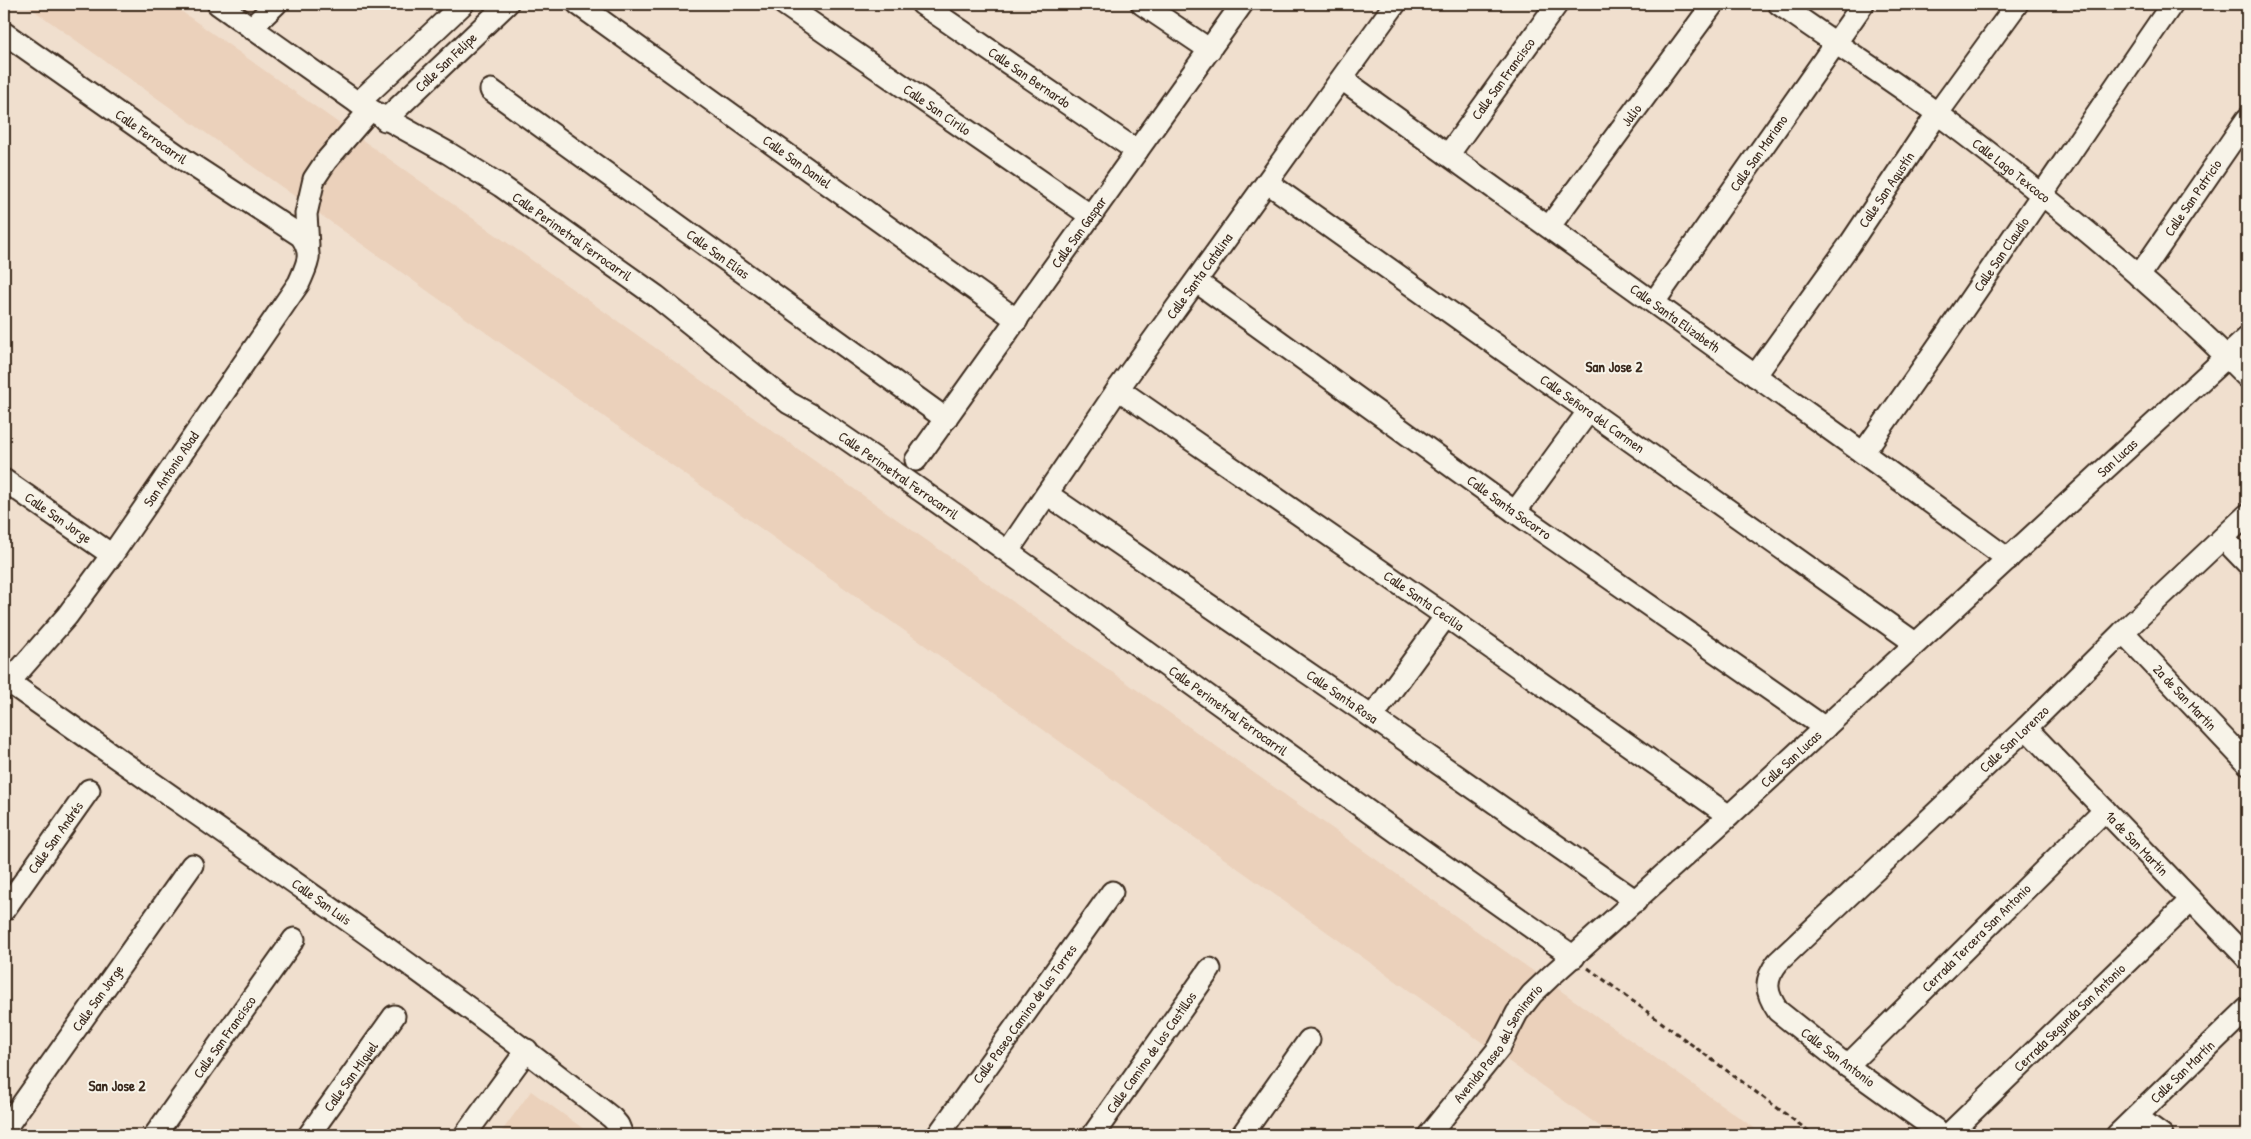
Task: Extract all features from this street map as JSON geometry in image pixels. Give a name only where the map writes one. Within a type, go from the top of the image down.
[{"type":"street","name":"Calle Perimetral Ferrocarril","points":[[218,4],[254,25],[371,111],[448,153],[501,186],[656,296],[789,403],[820,421],[1008,551],[1361,808],[1574,957]]},
{"type":"street","points":[[237,4],[254,25],[276,4]]},
{"type":"street","points":[[371,111],[463,4]]},
{"type":"street","name":"Calle San Felipe","points":[[371,111],[507,4]]},
{"type":"street","name":"Calle San Daniel","points":[[578,4],[1017,320]]},
{"type":"street","name":"Calle San Cirilo","points":[[784,4],[1091,216]]},
{"type":"street","name":"Calle San Bernardo","points":[[922,4],[1137,151]]},
{"type":"street","points":[[1142,4],[1210,50]]},
{"type":"street","name":"Calle San Gaspar","points":[[916,460],[1242,4]]},
{"type":"street","name":"Calle Santa Catalina","points":[[1008,551],[1118,389],[1197,282],[1395,4]]},
{"type":"street","name":"Calle San Francisco","points":[[1448,155],[1557,4]]},
{"type":"street","name":"Julio","points":[[1549,227],[1714,4]]},
{"type":"street","name":"Calle Lago Texcoco","points":[[1779,4],[1937,114],[2040,195],[2139,276],[2247,377]]},
{"type":"street","name":"Calle San Mariano","points":[[1654,302],[1863,4]]},
{"type":"street","name":"Calle San Agustín","points":[[1755,376],[1850,244],[1937,114],[2017,4]]},
{"type":"street","name":"Calle San Claudio","points":[[1863,453],[1976,292],[2040,195],[2172,4]]},
{"type":"street","name":"Calle Ferrocarril","points":[[4,33],[183,160],[305,241]]},
{"type":"street","name":"Calle Santa Elizabeth","points":[[1342,79],[1654,302],[2008,559]]},
{"type":"street","name":"Calle San Elías","points":[[491,90],[946,419]]},
{"type":"street","name":"San Antonio Abad","points":[[7,685],[67,616],[112,555],[299,283],[309,260],[305,241],[306,214],[314,179],[326,161],[371,111]]},
{"type":"street","name":"Calle San Patricio","points":[[2139,276],[2247,119]]},
{"type":"street","name":"Calle Señora del Carmen","points":[[1268,183],[1916,643]]},
{"type":"street","name":"Calle Santa Socorro","points":[[1197,282],[1515,512],[1825,728]]},
{"type":"street","name":"San Lucas","points":[[2008,559],[2228,358],[2247,338]]},
{"type":"street","name":"Calle Santa Cecilia","points":[[1118,389],[1446,616],[1729,816]]},
{"type":"street","points":[[1515,512],[1588,412]]},
{"type":"street","name":"Calle San Jorge","points":[[4,480],[112,555]]},
{"type":"street","name":"Calle Santa Rosa","points":[[1047,494],[1636,901]]},
{"type":"street","name":"Calle San Lorenzo","points":[[1778,962],[2026,728],[2122,632],[2247,515]]},
{"type":"street","points":[[2223,538],[2247,563]]},
{"type":"street","name":"Calle San Lucas","points":[[1574,957],[2008,559]]},
{"type":"street","points":[[1372,717],[1446,616]]},
{"type":"street","name":"2a de San Martín","points":[[2122,632],[2247,763]]},
{"type":"street","name":"Calle San Luis","points":[[7,685],[322,902],[527,1050],[612,1118],[618,1125],[622,1135]]},
{"type":"street","name":"1a de San Martín","points":[[2026,728],[2247,958]]},
{"type":"street","name":"Calle San Andrés","points":[[4,910],[89,790]]},
{"type":"street","name":"Cerrada Tercera San Antonio","points":[[1847,1066],[2105,810]]},
{"type":"street","name":"Calle San Jorge","points":[[4,1130],[192,865]]},
{"type":"street","name":"Calle Paseo Camino de las Torres","points":[[938,1135],[1112,892]]},
{"type":"street","name":"Cerrada Segunda San Antonio","points":[[1948,1135],[2191,900]]},
{"type":"street","name":"Calle San Francisco","points":[[155,1135],[294,939]]},
{"type":"street","name":"Avenida Paseo del Seminario","points":[[1429,1135],[1499,1048],[1517,1013],[1532,994],[1574,957]]},
{"type":"street","name":"Calle San Antonio","points":[[1778,962],[1770,972],[1768,989],[1769,999],[1778,1011],[1847,1066],[1943,1135]]},
{"type":"street","name":"Calle Camino de los Castillos","points":[[1093,1135],[1210,969]]},
{"type":"street","name":"Calle San Martín","points":[[2117,1135],[2247,1009]]},
{"type":"street","name":"Calle San Miguel","points":[[309,1135],[394,1016]]},
{"type":"street","points":[[1242,1135],[1309,1040]]},
{"type":"street","points":[[465,1135],[527,1050]]},
{"type":"street","points":[[2137,1117],[2162,1135]]},
{"type":"path","points":[[1574,957],[1814,1135]]},
{"type":"shaded area","points":[[25,4],[171,4],[1764,1135],[1612,1135]]},
{"type":"shaded area","points":[[531,1091],[592,1135],[499,1135]]},
{"type":"district","name":"San Jose 2","points":[[1614,367]]},
{"type":"district","name":"San Jose 2","points":[[117,1086]]}]
